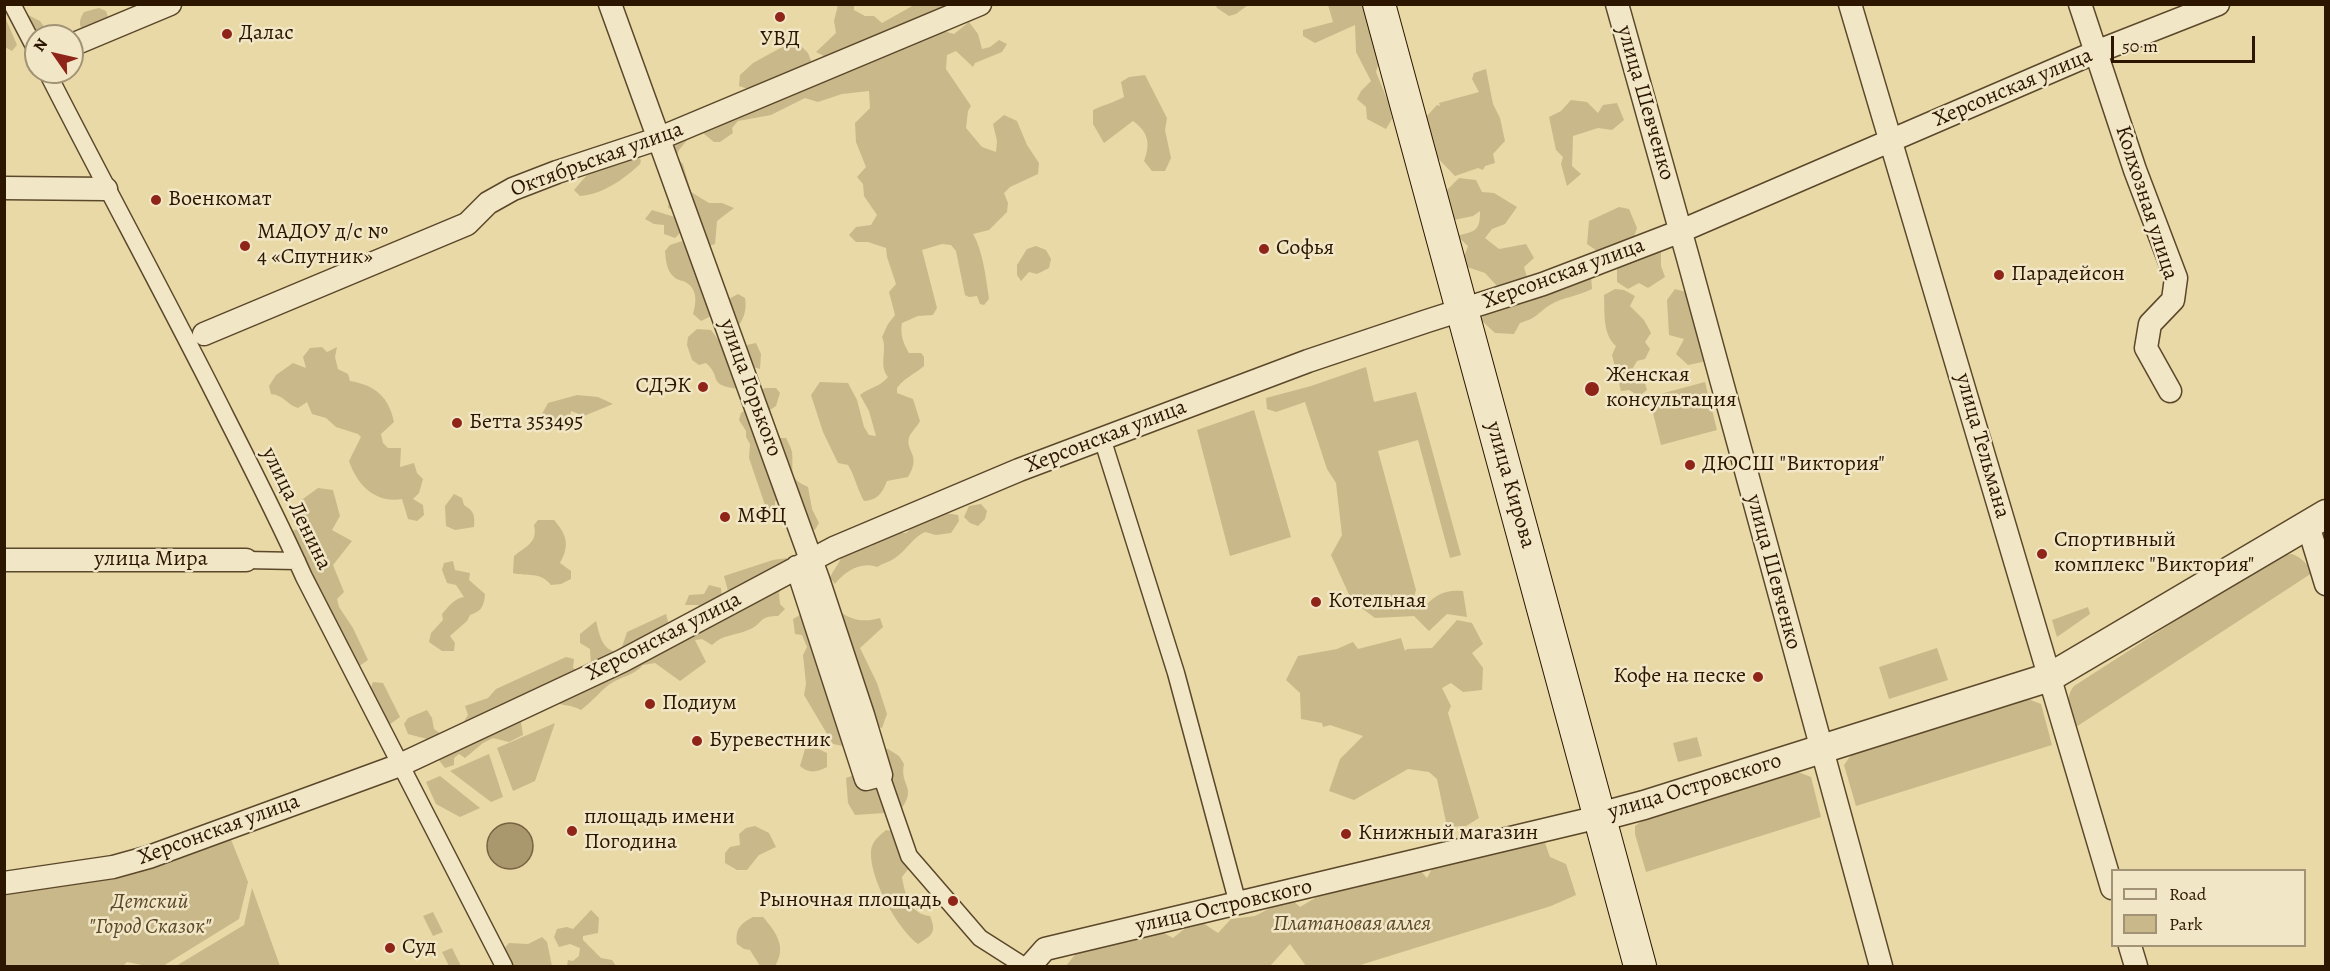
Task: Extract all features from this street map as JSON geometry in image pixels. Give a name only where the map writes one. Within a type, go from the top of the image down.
[{"type":"main road","name":"улица Кирова","points":[[1378,4],[1640,966]]},
{"type":"street","points":[[12,4],[24,27]]},
{"type":"street","points":[[84,40],[170,4]]},
{"type":"street","name":"улица Горького","points":[[610,4],[660,138],[804,563],[863,715],[909,856],[980,938],[1024,966]]},
{"type":"street","name":"Октябрьская улица","points":[[196,338],[467,224],[488,203],[513,189],[660,138],[980,4]]},
{"type":"street","name":"улица Шевченко","points":[[1617,4],[1881,966]]},
{"type":"street","name":"улица Тельмана","points":[[1850,4],[2111,885]]},
{"type":"street","name":"Колхозная улица","points":[[2080,4],[2135,170],[2176,278],[2173,300],[2150,324],[2146,348],[2169,391]]},
{"type":"street","name":"Херсонская улица","points":[[4,883],[113,867],[140,859],[400,765],[622,661],[804,563],[1019,470],[1308,362],[1462,309],[1544,285],[1681,231],[2096,52],[2218,4]]},
{"type":"street","name":"улица Ленина","points":[[53,84],[106,189],[196,338],[297,561],[504,966]]},
{"type":"street","points":[[4,188],[106,189]]},
{"type":"street","points":[[1102,438],[1176,673],[1238,904]]},
{"type":"street","points":[[2317,519],[2325,584]]},
{"type":"street","name":"улица Островского","points":[[1030,966],[1045,949],[1599,817],[2050,677],[2317,519]]},
{"type":"street","name":"улица Мира","points":[[4,560],[297,561]]},
{"type":"street","points":[[2131,947],[2136,966]]},
{"type":"green space","points":[[1216,4],[1248,5],[1229,16],[1217,8]]},
{"type":"green space","points":[[838,5],[854,5],[854,10],[865,16],[874,16],[882,23],[914,5],[968,5],[932,28],[954,34],[969,22],[978,34],[982,49],[990,47],[999,40],[1007,44],[1002,52],[975,63],[973,67],[956,51],[947,55],[946,69],[971,106],[968,111],[966,128],[982,147],[996,152],[997,141],[993,124],[1004,115],[1017,121],[1027,145],[1039,163],[1038,174],[1010,187],[1004,193],[1008,203],[1007,212],[989,230],[973,234],[982,256],[987,282],[989,299],[984,305],[980,304],[977,296],[965,295],[956,251],[951,245],[942,244],[922,250],[937,308],[933,315],[918,316],[902,323],[902,335],[909,353],[921,353],[924,357],[924,366],[897,388],[897,393],[913,399],[920,421],[908,443],[914,463],[908,477],[887,481],[879,496],[864,501],[848,465],[838,463],[823,432],[811,395],[820,382],[848,383],[857,400],[864,427],[869,435],[876,436],[869,411],[860,395],[882,383],[888,377],[883,362],[882,337],[895,315],[889,292],[896,284],[886,248],[868,242],[856,242],[849,235],[856,227],[871,225],[877,215],[864,196],[863,184],[857,177],[866,167],[856,142],[855,123],[870,108],[869,91],[842,94],[818,102],[805,98],[771,115],[738,121],[732,128],[733,133],[720,142],[714,142],[704,134],[705,124],[828,58],[816,52],[836,33],[834,21]]},
{"type":"green space","points":[[1328,5],[1363,5],[1379,62],[1376,72],[1389,104],[1392,119],[1386,129],[1367,119],[1366,107],[1357,99],[1371,81],[1356,52],[1355,25],[1315,43],[1303,36],[1303,30],[1333,22]]},
{"type":"green space","points":[[99,8],[106,11],[108,17],[105,25],[84,32],[84,24],[80,22],[84,12]]},
{"type":"green space","points":[[24,13],[42,24],[30,24]]},
{"type":"green space","points":[[5,17],[17,45],[12,51],[5,47]]},
{"type":"green space","points":[[800,45],[808,53],[812,63],[754,91],[739,86],[740,75],[753,63],[784,46]]},
{"type":"green space","points":[[1486,69],[1493,104],[1500,118],[1505,141],[1493,154],[1495,163],[1485,166],[1483,170],[1478,168],[1455,176],[1430,150],[1432,140],[1426,117],[1437,105],[1440,106],[1439,103],[1479,92],[1472,79],[1474,73]]},
{"type":"green space","points":[[1145,75],[1167,118],[1165,130],[1171,158],[1165,171],[1152,171],[1144,161],[1147,138],[1142,129],[1133,121],[1104,143],[1093,124],[1093,110],[1124,97],[1121,82],[1129,77]]},
{"type":"green space","points":[[1571,100],[1587,102],[1598,113],[1603,105],[1617,103],[1624,120],[1612,130],[1598,128],[1573,136],[1572,166],[1581,174],[1567,186],[1561,164],[1563,157],[1556,150],[1549,117],[1561,111]]},
{"type":"green space","points":[[681,133],[688,139],[676,158],[683,164],[691,192],[709,203],[722,203],[734,208],[717,221],[715,244],[703,248],[676,211],[668,208],[670,194],[662,182],[657,167]]},
{"type":"green space","points":[[611,147],[635,154],[641,160],[640,164],[612,185],[580,196],[574,190]]},
{"type":"green space","points":[[1459,178],[1476,180],[1482,192],[1494,193],[1517,207],[1505,224],[1492,229],[1485,238],[1499,249],[1526,244],[1534,258],[1524,267],[1527,277],[1524,284],[1557,282],[1552,268],[1571,261],[1580,274],[1591,275],[1592,289],[1550,305],[1534,317],[1520,323],[1514,334],[1495,333],[1481,320],[1498,287],[1485,273],[1461,265],[1468,246],[1457,236],[1476,229],[1480,211],[1473,216],[1449,221],[1443,194]]},
{"type":"green space","points":[[1619,207],[1629,209],[1637,228],[1632,243],[1603,255],[1587,244],[1589,221]]},
{"type":"green space","points":[[652,210],[678,218],[682,231],[675,238],[664,234],[664,225],[654,224],[645,219]]},
{"type":"green space","points":[[682,241],[692,255],[711,316],[701,321],[693,314],[695,293],[693,289],[687,283],[674,277],[667,265],[665,251],[670,245]]},
{"type":"green space","points":[[1036,246],[1046,250],[1051,259],[1049,268],[1037,274],[1029,272],[1021,281],[1017,275],[1017,265],[1027,249]]},
{"type":"green space","points":[[1661,250],[1661,266],[1665,277],[1648,288],[1639,283],[1628,289],[1617,282],[1617,260]]},
{"type":"green space","points":[[1615,289],[1624,290],[1635,296],[1630,306],[1644,320],[1651,333],[1645,342],[1650,349],[1645,359],[1637,361],[1626,380],[1643,376],[1647,390],[1639,396],[1629,390],[1621,391],[1612,355],[1616,346],[1606,329],[1604,295]]},
{"type":"green space","points":[[1675,289],[1690,293],[1707,361],[1688,365],[1676,354],[1684,339],[1669,335],[1667,300]]},
{"type":"green space","points":[[738,294],[745,298],[746,307],[743,319],[735,329],[727,300]]},
{"type":"green space","points":[[697,329],[711,330],[723,346],[739,389],[722,385],[716,380],[714,373],[706,363],[699,365],[692,360],[687,345],[688,337]]},
{"type":"green space","points":[[756,343],[761,354],[760,369],[746,365],[744,359],[747,345]]},
{"type":"green space","points":[[322,347],[327,352],[337,347],[335,357],[338,369],[348,374],[350,381],[374,389],[389,406],[394,422],[381,434],[383,443],[388,448],[401,448],[400,467],[414,463],[417,473],[423,479],[419,493],[413,499],[423,505],[424,515],[417,521],[408,519],[402,499],[384,499],[376,496],[357,478],[349,461],[361,437],[358,434],[336,427],[326,418],[312,414],[307,402],[298,408],[279,396],[271,394],[269,386],[276,375],[293,363],[306,368],[303,357],[310,348]]},
{"type":"green space","points":[[1366,367],[1374,402],[1416,392],[1461,555],[1450,558],[1418,440],[1378,451],[1416,590],[1412,603],[1422,610],[1440,594],[1463,591],[1467,617],[1447,614],[1429,631],[1414,616],[1375,618],[1352,601],[1331,555],[1342,535],[1336,483],[1327,469],[1305,402],[1276,412],[1267,409],[1266,398],[1311,386]]},
{"type":"green space","points":[[1705,382],[1717,430],[1661,445],[1649,397]]},
{"type":"green space","points":[[765,388],[776,388],[780,393],[776,406],[770,410],[760,408],[757,393]]},
{"type":"green space","points":[[577,395],[598,397],[613,404],[584,416],[571,411],[569,424],[558,428],[551,429],[540,424],[548,403]]},
{"type":"green space","points":[[749,408],[753,416],[773,417],[770,433],[779,438],[786,438],[792,452],[794,477],[808,487],[812,509],[819,523],[815,530],[781,503],[775,501],[775,516],[768,514],[749,458],[750,444],[746,431],[739,420],[741,413]]},
{"type":"green space","points":[[1254,410],[1291,537],[1230,556],[1197,430]]},
{"type":"green space","points":[[318,488],[333,490],[340,516],[332,530],[352,541],[333,565],[344,592],[337,599],[339,607],[353,628],[368,660],[358,667],[352,663],[354,654],[339,635],[282,546],[292,531],[301,528],[300,501]]},
{"type":"green space","points":[[454,494],[462,498],[464,505],[472,511],[474,527],[455,530],[446,526],[445,506]]},
{"type":"green space","points":[[981,504],[987,511],[985,519],[978,526],[970,523],[964,517],[969,506]]},
{"type":"green space","points":[[944,513],[958,515],[959,521],[951,533],[936,535],[925,532],[891,561],[877,567],[865,565],[853,569],[835,584],[830,578],[842,555],[872,546],[878,538],[894,533],[906,533],[916,524]]},
{"type":"green space","points":[[538,520],[554,520],[566,540],[565,551],[560,563],[571,571],[571,579],[561,584],[551,585],[538,576],[513,573],[514,556],[533,540],[534,525]]},
{"type":"green space","points":[[2292,554],[2304,561],[2312,573],[2076,727],[2069,701],[2074,686],[2273,558]]},
{"type":"green space","points":[[787,558],[787,575],[779,593],[780,604],[785,609],[778,616],[767,617],[753,628],[725,637],[712,645],[702,639],[695,640],[706,662],[680,681],[655,663],[643,665],[610,684],[581,710],[553,701],[529,714],[521,722],[523,735],[509,742],[493,738],[465,758],[459,754],[454,758],[454,765],[445,768],[438,759],[431,740],[408,734],[404,724],[408,718],[427,710],[432,718],[434,729],[444,736],[461,726],[468,715],[465,706],[488,698],[496,689],[566,657],[574,659],[573,668],[579,671],[591,666],[590,649],[580,643],[580,634],[596,621],[603,643],[613,651],[606,661],[619,656],[627,632],[666,614],[670,629],[729,595],[724,576],[773,560]]},
{"type":"green space","points":[[453,561],[455,570],[470,573],[469,580],[485,594],[485,598],[480,610],[470,615],[467,621],[450,636],[455,643],[454,651],[442,651],[429,642],[431,633],[443,620],[442,614],[455,601],[464,597],[456,585],[447,583],[442,570],[444,563]]},
{"type":"green space","points":[[709,585],[721,588],[722,599],[705,609],[698,605],[685,605],[689,595],[704,594]]},
{"type":"green space","points":[[829,586],[836,597],[836,609],[857,620],[880,618],[883,627],[860,648],[877,683],[887,714],[882,728],[867,724],[848,747],[833,744],[804,695],[806,684],[803,655],[807,647],[802,635],[795,634],[793,619],[805,612]]},
{"type":"green space","points":[[2088,607],[2090,614],[2057,637],[2052,620]]},
{"type":"green space","points":[[1457,620],[1472,623],[1483,644],[1472,653],[1483,668],[1482,690],[1463,692],[1451,683],[1442,688],[1451,706],[1448,713],[1479,818],[1466,826],[1447,827],[1437,779],[1429,772],[1408,769],[1354,800],[1329,791],[1340,759],[1363,736],[1330,725],[1323,727],[1322,723],[1301,719],[1300,693],[1286,680],[1298,656],[1337,649],[1353,642],[1358,649],[1401,638],[1405,651],[1432,648]]},
{"type":"green space","points":[[1937,648],[1948,680],[1889,699],[1879,667]]},
{"type":"green space","points":[[373,682],[383,683],[400,717],[389,725],[369,693]]},
{"type":"green space","points":[[2028,699],[2041,704],[2052,745],[1856,806],[1844,765],[1851,755]]},
{"type":"green space","points":[[555,723],[535,781],[513,791],[497,748]]},
{"type":"green space","points":[[1697,737],[1702,756],[1678,762],[1673,743]]},
{"type":"green space","points":[[816,748],[827,753],[827,767],[810,771],[800,766],[805,749]]},
{"type":"green space","points":[[888,749],[899,756],[904,764],[903,772],[908,791],[905,803],[899,812],[855,815],[848,803],[846,778],[857,774],[876,750]]},
{"type":"green space","points":[[489,754],[503,797],[491,802],[450,771]]},
{"type":"green space","points":[[1798,772],[1811,777],[1821,817],[1646,872],[1635,834],[1635,826],[1642,821]]},
{"type":"green space","points":[[440,776],[480,808],[460,817],[436,804],[426,782]]},
{"type":"green space","points":[[755,826],[769,833],[776,847],[759,855],[747,870],[737,870],[725,863],[725,853],[730,847],[740,845],[739,834],[746,828]]},
{"type":"green space","points":[[886,830],[896,832],[909,868],[902,877],[913,908],[930,916],[932,922],[932,933],[918,944],[894,916],[875,875],[871,851],[876,839]]},
{"type":"green space","name":"Детский \"Город Сказок\"","points":[[230,837],[248,882],[239,919],[163,966],[127,962],[123,966],[5,966],[5,890]]},
{"type":"green space","name":"Платановая аллея","points":[[1544,840],[1550,857],[1566,864],[1576,895],[1551,906],[1357,966],[1306,966],[1290,944],[1270,966],[1066,966],[1081,947],[1160,931],[1173,938],[1197,919],[1218,933],[1231,919],[1255,916],[1290,898],[1300,907],[1332,888],[1419,869],[1427,878],[1443,848]]},
{"type":"green space","points":[[252,888],[280,966],[176,966],[244,925]]},
{"type":"green space","points":[[591,910],[599,918],[598,933],[583,936],[583,940],[601,958],[612,960],[616,966],[567,966],[568,960],[573,961],[579,956],[580,948],[570,944],[559,947],[554,937],[557,929],[567,927],[573,929]]},
{"type":"green space","points":[[433,912],[443,932],[433,936],[423,916]]},
{"type":"green space","points":[[753,917],[763,917],[778,940],[780,952],[775,966],[760,966],[750,950],[737,944],[739,928]]},
{"type":"green space","points":[[542,937],[547,942],[552,966],[497,966],[503,950],[509,943],[528,944]]},
{"type":"green space","points":[[452,948],[461,966],[449,966],[442,952]]},
{"type":"shaded area","points":[[510,823],[526,830],[533,846],[526,862],[510,869],[494,862],[487,846],[494,830]]},
{"type":"place","name":"УВД","points":[[780,17]]},
{"type":"place","name":"Далас","points":[[227,34]]},
{"type":"place","name":"Военкомат","points":[[156,200]]},
{"type":"place","name":"МАДОУ д/с № 4 «Спутник»","points":[[245,246]]},
{"type":"place","name":"Софья","points":[[1264,249]]},
{"type":"place","name":"Парадейсон","points":[[1999,275]]},
{"type":"place","name":"СДЭК","points":[[703,387]]},
{"type":"place","name":"Женская консультация","points":[[1592,389]]},
{"type":"place","name":"Бетта 353495","points":[[457,423]]},
{"type":"place","name":"ДЮСШ \"Виктория\"","points":[[1690,465]]},
{"type":"place","name":"МФЦ","points":[[725,517]]},
{"type":"place","name":"Спортивный комплекс \"Виктория\"","points":[[2042,554]]},
{"type":"place","name":"Котельная","points":[[1316,602]]},
{"type":"place","name":"Кофе на песке","points":[[1758,677]]},
{"type":"place","name":"Подиум","points":[[650,704]]},
{"type":"place","name":"Буревестник","points":[[697,741]]},
{"type":"place","name":"площадь имени Погодина","points":[[572,831]]},
{"type":"place","name":"Книжный магазин","points":[[1346,834]]},
{"type":"place","name":"Рыночная площадь","points":[[953,901]]},
{"type":"place","name":"Суд","points":[[390,948]]}]
